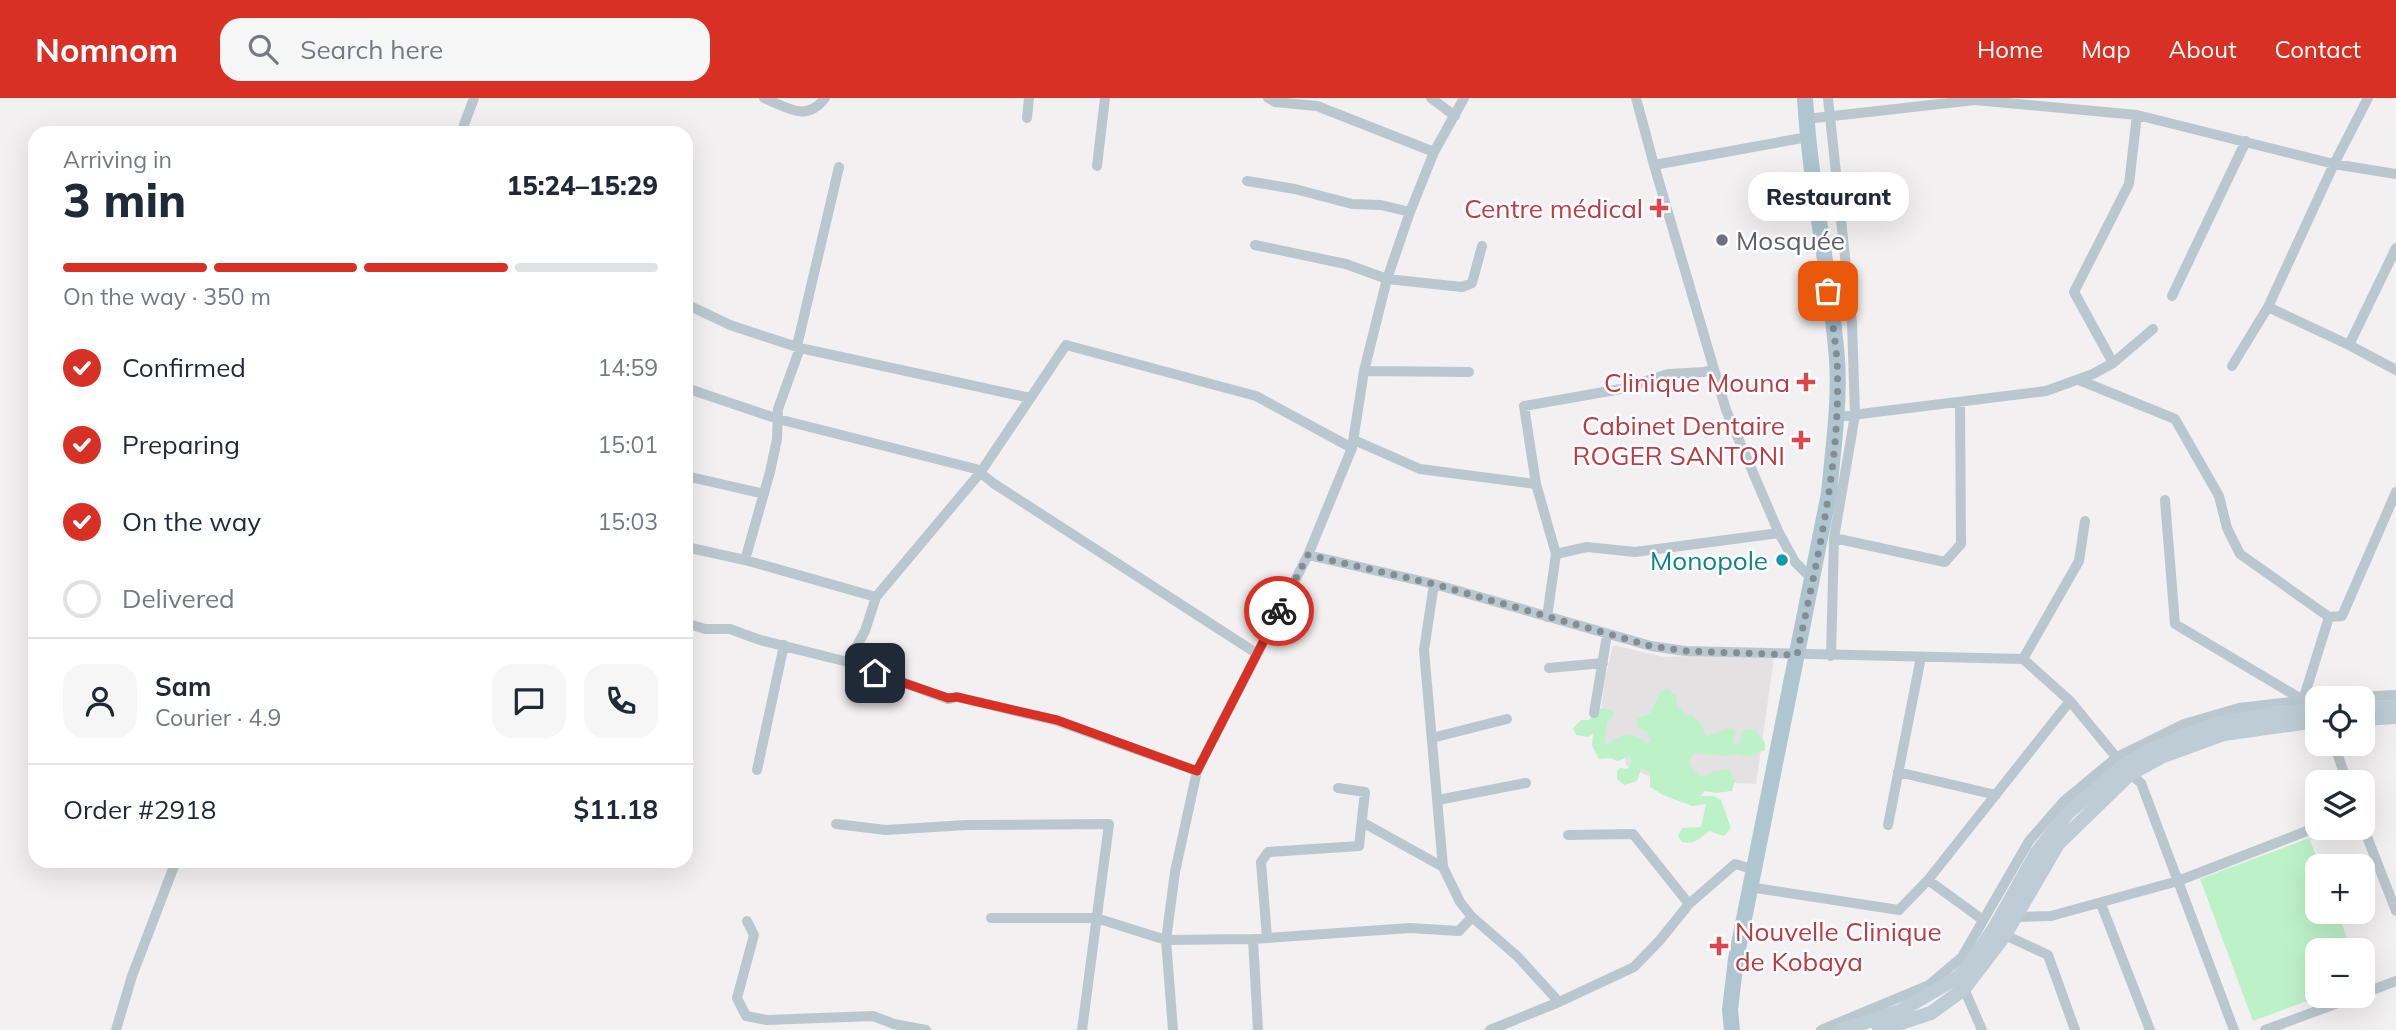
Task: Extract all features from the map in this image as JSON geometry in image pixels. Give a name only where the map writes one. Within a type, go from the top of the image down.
[{"type":"main road","points":[[1732,1030],[1730,1010],[1736,958],[1829,493],[1836,417],[1837,360],[1805,98]]},
{"type":"main road","points":[[2375,708],[2396,707]]},
{"type":"main road","points":[[1840,1030],[1900,1012],[1961,983],[2045,842],[2068,813],[2124,765],[2150,750],[2214,724],[2305,711]]},
{"type":"main road","points":[[2375,719],[2396,718]]},
{"type":"main road","points":[[1879,1030],[1930,1013],[1961,983],[2005,935],[2058,844],[2124,765],[2161,757],[2224,734],[2305,722]]},
{"type":"street","points":[[464,126],[474,98]]},
{"type":"street","points":[[764,98],[801,113],[814,110],[825,98]]},
{"type":"street","points":[[1027,118],[1029,98]]},
{"type":"street","points":[[1097,166],[1105,98]]},
{"type":"street","points":[[1268,98],[1275,102],[1317,106],[1434,152]]},
{"type":"street","points":[[1431,98],[1455,116]]},
{"type":"street","points":[[1173,1030],[1166,940],[1175,872],[1197,771],[1308,555],[1353,444],[1364,371],[1387,279],[1434,152],[1464,98]]},
{"type":"street","points":[[1636,98],[1726,410],[1779,533],[1795,562],[1812,579]]},
{"type":"street","points":[[1828,98],[1852,323],[1855,415],[1834,538],[1831,656]]},
{"type":"street","points":[[2232,366],[2268,307],[2334,164],[2368,98]]},
{"type":"street","points":[[1806,119],[1975,99],[2137,116],[2334,164],[2396,174]]},
{"type":"street","points":[[2113,363],[2074,292],[2129,184],[2137,116]]},
{"type":"street","points":[[1654,165],[1808,137]]},
{"type":"street","points":[[2172,296],[2246,141]]},
{"type":"street","points":[[745,560],[764,494],[777,439],[778,409],[798,347],[839,167]]},
{"type":"street","points":[[1247,181],[1295,189],[1352,204],[1381,205],[1410,212]]},
{"type":"street","points":[[1255,245],[1346,264],[1387,279],[1462,287],[1472,283],[1482,246]]},
{"type":"street","points":[[2349,345],[2396,248]]},
{"type":"street","points":[[693,307],[730,325],[798,347],[1030,398]]},
{"type":"street","points":[[2268,307],[2396,370]]},
{"type":"street","points":[[1836,417],[2046,391],[2079,380],[2113,363],[2153,329]]},
{"type":"street","points":[[848,662],[865,631],[876,597],[980,472],[1066,345],[1256,396],[1353,444],[1420,469],[1536,484]]},
{"type":"street","points":[[1546,617],[1556,554],[1536,484],[1524,406],[1621,390],[1668,374],[1714,369]]},
{"type":"street","points":[[1364,371],[1469,372]]},
{"type":"street","points":[[2079,380],[2175,419],[2220,496],[2227,527],[2240,554],[2329,617],[2342,616],[2396,492]]},
{"type":"street","points":[[693,390],[778,419],[976,469],[993,483],[1256,653]]},
{"type":"street","points":[[1834,538],[1945,562],[1961,544],[1960,402]]},
{"type":"street","points":[[693,478],[764,494]]},
{"type":"street","points":[[2165,500],[2175,624],[2303,700]]},
{"type":"street","points":[[2384,517],[2396,523]]},
{"type":"street","points":[[2023,659],[2079,561],[2085,522]]},
{"type":"street","points":[[1556,554],[1587,547],[1635,552],[1678,548],[1722,538],[1779,533]]},
{"type":"street","points":[[693,549],[745,560],[876,597]]},
{"type":"street","points":[[1308,555],[1434,584],[1607,635],[1685,651],[2023,659],[2070,701],[2141,783],[2234,1030]]},
{"type":"street","points":[[1434,584],[1424,650],[1443,867],[1460,902],[1472,917],[1517,956],[1559,1002]]},
{"type":"street","points":[[2303,700],[2329,617]]},
{"type":"street","points":[[693,625],[705,629],[730,629],[760,640],[848,662],[948,698],[957,697],[1057,720],[1197,771]]},
{"type":"street","points":[[1594,713],[1607,635]]},
{"type":"street","points":[[757,770],[784,645]]},
{"type":"street","points":[[1888,825],[1920,657]]},
{"type":"street","points":[[1549,668],[1602,663]]},
{"type":"street","points":[[2375,696],[2396,695]]},
{"type":"street","points":[[1821,1030],[1929,985],[1962,957],[2029,841],[2064,801],[2185,724],[2239,708],[2303,700]]},
{"type":"street","points":[[1749,887],[1899,909],[1928,880],[2070,701]]},
{"type":"street","points":[[1432,738],[1507,719]]},
{"type":"street","points":[[1898,772],[1996,795]]},
{"type":"street","points":[[1438,800],[1526,783]]},
{"type":"street","points":[[1267,938],[1261,862],[1268,852],[1359,846],[1366,792],[1338,788]]},
{"type":"street","points":[[1362,822],[1443,867]]},
{"type":"street","points":[[836,824],[886,830],[966,825],[1109,824],[1082,1030]]},
{"type":"street","points":[[2014,916],[2051,916],[2101,904],[2178,881],[2305,832]]},
{"type":"street","points":[[1569,835],[1633,834],[1689,904]]},
{"type":"street","points":[[2368,840],[2396,911]]},
{"type":"street","points":[[1490,1030],[1634,967],[1689,904],[1735,864],[1752,869]]},
{"type":"street","points":[[116,1030],[132,976],[173,868]]},
{"type":"street","points":[[1928,880],[1983,920]]},
{"type":"street","points":[[2101,904],[2150,1030]]},
{"type":"street","points":[[991,918],[1096,918],[1166,940],[1253,939],[1410,928],[1459,931],[1472,917]]},
{"type":"street","points":[[747,921],[754,934],[737,998],[746,1016],[767,1020],[873,1016],[894,1024],[926,1030]]},
{"type":"street","points":[[2005,935],[2049,955],[2075,1030]]},
{"type":"street","points":[[1253,939],[1258,1030]]},
{"type":"street","points":[[2375,989],[2396,981]]},
{"type":"street","points":[[1961,983],[1982,1030]]},
{"type":"street","points":[[2265,1030],[2325,1008]]},
{"type":"shaded area","points":[[1613,645],[1664,657],[1715,655],[1774,658],[1756,784],[1654,779],[1626,765],[1624,754],[1597,755],[1604,683]]},
{"type":"green space","points":[[1667,689],[1677,696],[1676,704],[1687,716],[1691,714],[1702,725],[1706,736],[1730,728],[1735,730],[1733,744],[1738,745],[1743,729],[1756,730],[1765,743],[1765,750],[1748,757],[1738,754],[1726,756],[1693,753],[1689,764],[1701,777],[1714,771],[1730,769],[1735,781],[1732,791],[1705,791],[1700,796],[1714,796],[1721,800],[1731,828],[1724,836],[1709,831],[1694,842],[1682,842],[1678,836],[1682,828],[1701,827],[1706,804],[1692,806],[1663,795],[1650,787],[1650,771],[1641,769],[1637,781],[1624,785],[1617,779],[1617,771],[1620,768],[1627,769],[1632,762],[1629,756],[1618,761],[1610,758],[1599,759],[1592,746],[1593,734],[1588,737],[1576,735],[1573,728],[1581,720],[1589,720],[1598,708],[1612,710],[1614,716],[1607,722],[1607,744],[1632,735],[1648,744],[1651,741],[1647,732],[1637,727],[1637,718],[1650,714],[1660,692]]},
{"type":"green space","points":[[2310,840],[2315,854],[2305,854],[2305,924],[2342,924],[2347,938],[2305,938],[2305,1002],[2253,1021],[2200,879]]},
{"type":"way so far","points":[[1279,611],[1308,555],[1434,584],[1651,646],[1685,651],[1797,655],[1829,493],[1836,417],[1837,360],[1828,291]]},
{"type":"place","name":"Centre médical","points":[[1659,208]]},
{"type":"place","name":"Mosquée","points":[[1722,240]]},
{"type":"place","name":"Restaurant","points":[[1828,291]]},
{"type":"place","name":"Clinique Mouna","points":[[1806,382]]},
{"type":"place","name":"Cabinet Dentaire ROGER SANTONI","points":[[1801,440]]},
{"type":"place","name":"Monopole","points":[[1782,560]]},
{"type":"place","name":"Nouvelle Clinique de Kobaya","points":[[1719,946]]},
{"type":"route","points":[[875,673],[948,698],[957,697],[1057,720],[1197,771],[1279,611]]}]
